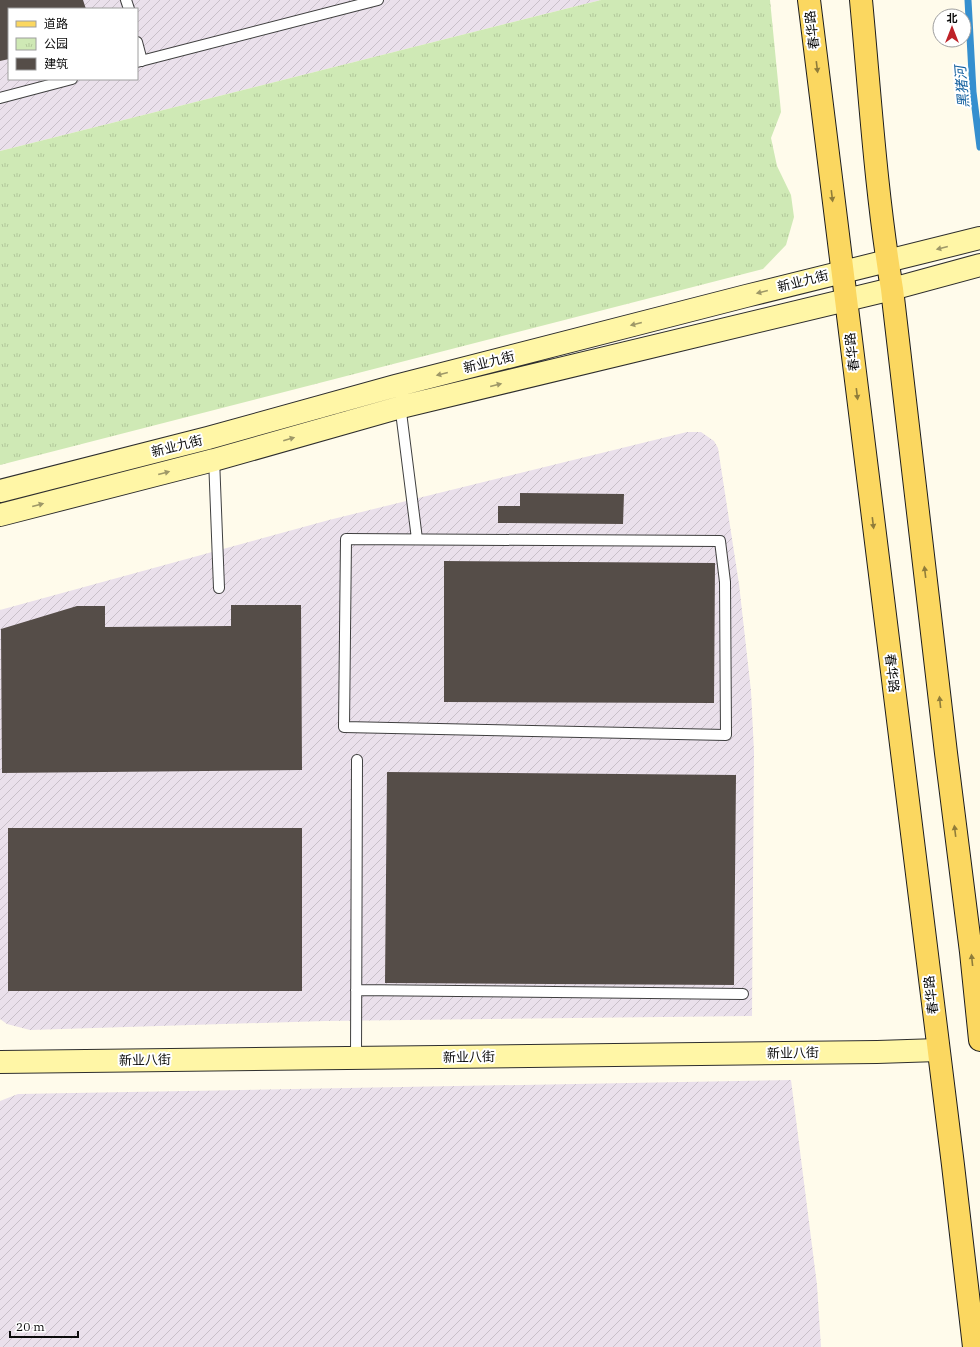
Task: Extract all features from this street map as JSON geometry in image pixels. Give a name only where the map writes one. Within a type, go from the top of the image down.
[{"type":"main road","name":"春华路","points":[[809,0],[841,272],[846,300],[953,1165],[974,1347]]},
{"type":"main road","points":[[861,0],[876,165],[931,616],[946,760],[970,945],[980,1040]]},
{"type":"street","name":"新业九街","points":[[0,491],[208,438],[395,386],[980,238]]},
{"type":"street","name":"新业九街","points":[[0,515],[214,460],[401,408],[892,289],[980,265]]},
{"type":"street","name":"新业八街","points":[[0,1062],[877,1052],[938,1050]]},
{"type":"lane","points":[[138,52],[139,62],[378,0]]},
{"type":"lane","points":[[0,98],[68,80]]},
{"type":"lane","points":[[395,386],[401,408],[417,539]]},
{"type":"lane","points":[[208,438],[214,460],[219,588]]},
{"type":"lane","points":[[346,539],[417,539],[720,542],[725,582],[726,735],[344,727],[346,539]]},
{"type":"lane","points":[[356,1058],[357,760]]},
{"type":"lane","points":[[356,990],[743,994]]},
{"type":"shaded area","points":[[0,0],[601,0],[0,151]]},
{"type":"shaded area","points":[[687,432],[701,432],[714,441],[718,448],[739,584],[751,691],[754,752],[752,1016],[325,1021],[30,1030],[7,1024],[0,1019],[0,610],[329,520]]},
{"type":"shaded area","points":[[791,1080],[817,1285],[821,1347],[0,1347],[0,1101],[18,1094]]},
{"type":"green space","points":[[601,0],[770,0],[781,112],[771,138],[777,166],[791,195],[794,217],[786,245],[763,269],[0,465],[0,151]]},
{"type":"building","points":[[0,0],[83,0],[86,8],[8,8],[8,59],[0,61]]},
{"type":"building","points":[[520,493],[624,494],[623,524],[498,523],[498,506],[520,506]]},
{"type":"building","points":[[444,561],[715,563],[714,703],[444,702]]},
{"type":"building","points":[[231,605],[301,605],[302,770],[2,773],[1,629],[77,606],[105,606],[105,627],[231,626]]},
{"type":"building","points":[[387,772],[736,775],[734,985],[385,983]]},
{"type":"building","points":[[8,828],[302,828],[302,991],[8,991]]},
{"type":"waterway","name":"黑猪河","points":[[968,0],[973,92],[980,147]]}]
